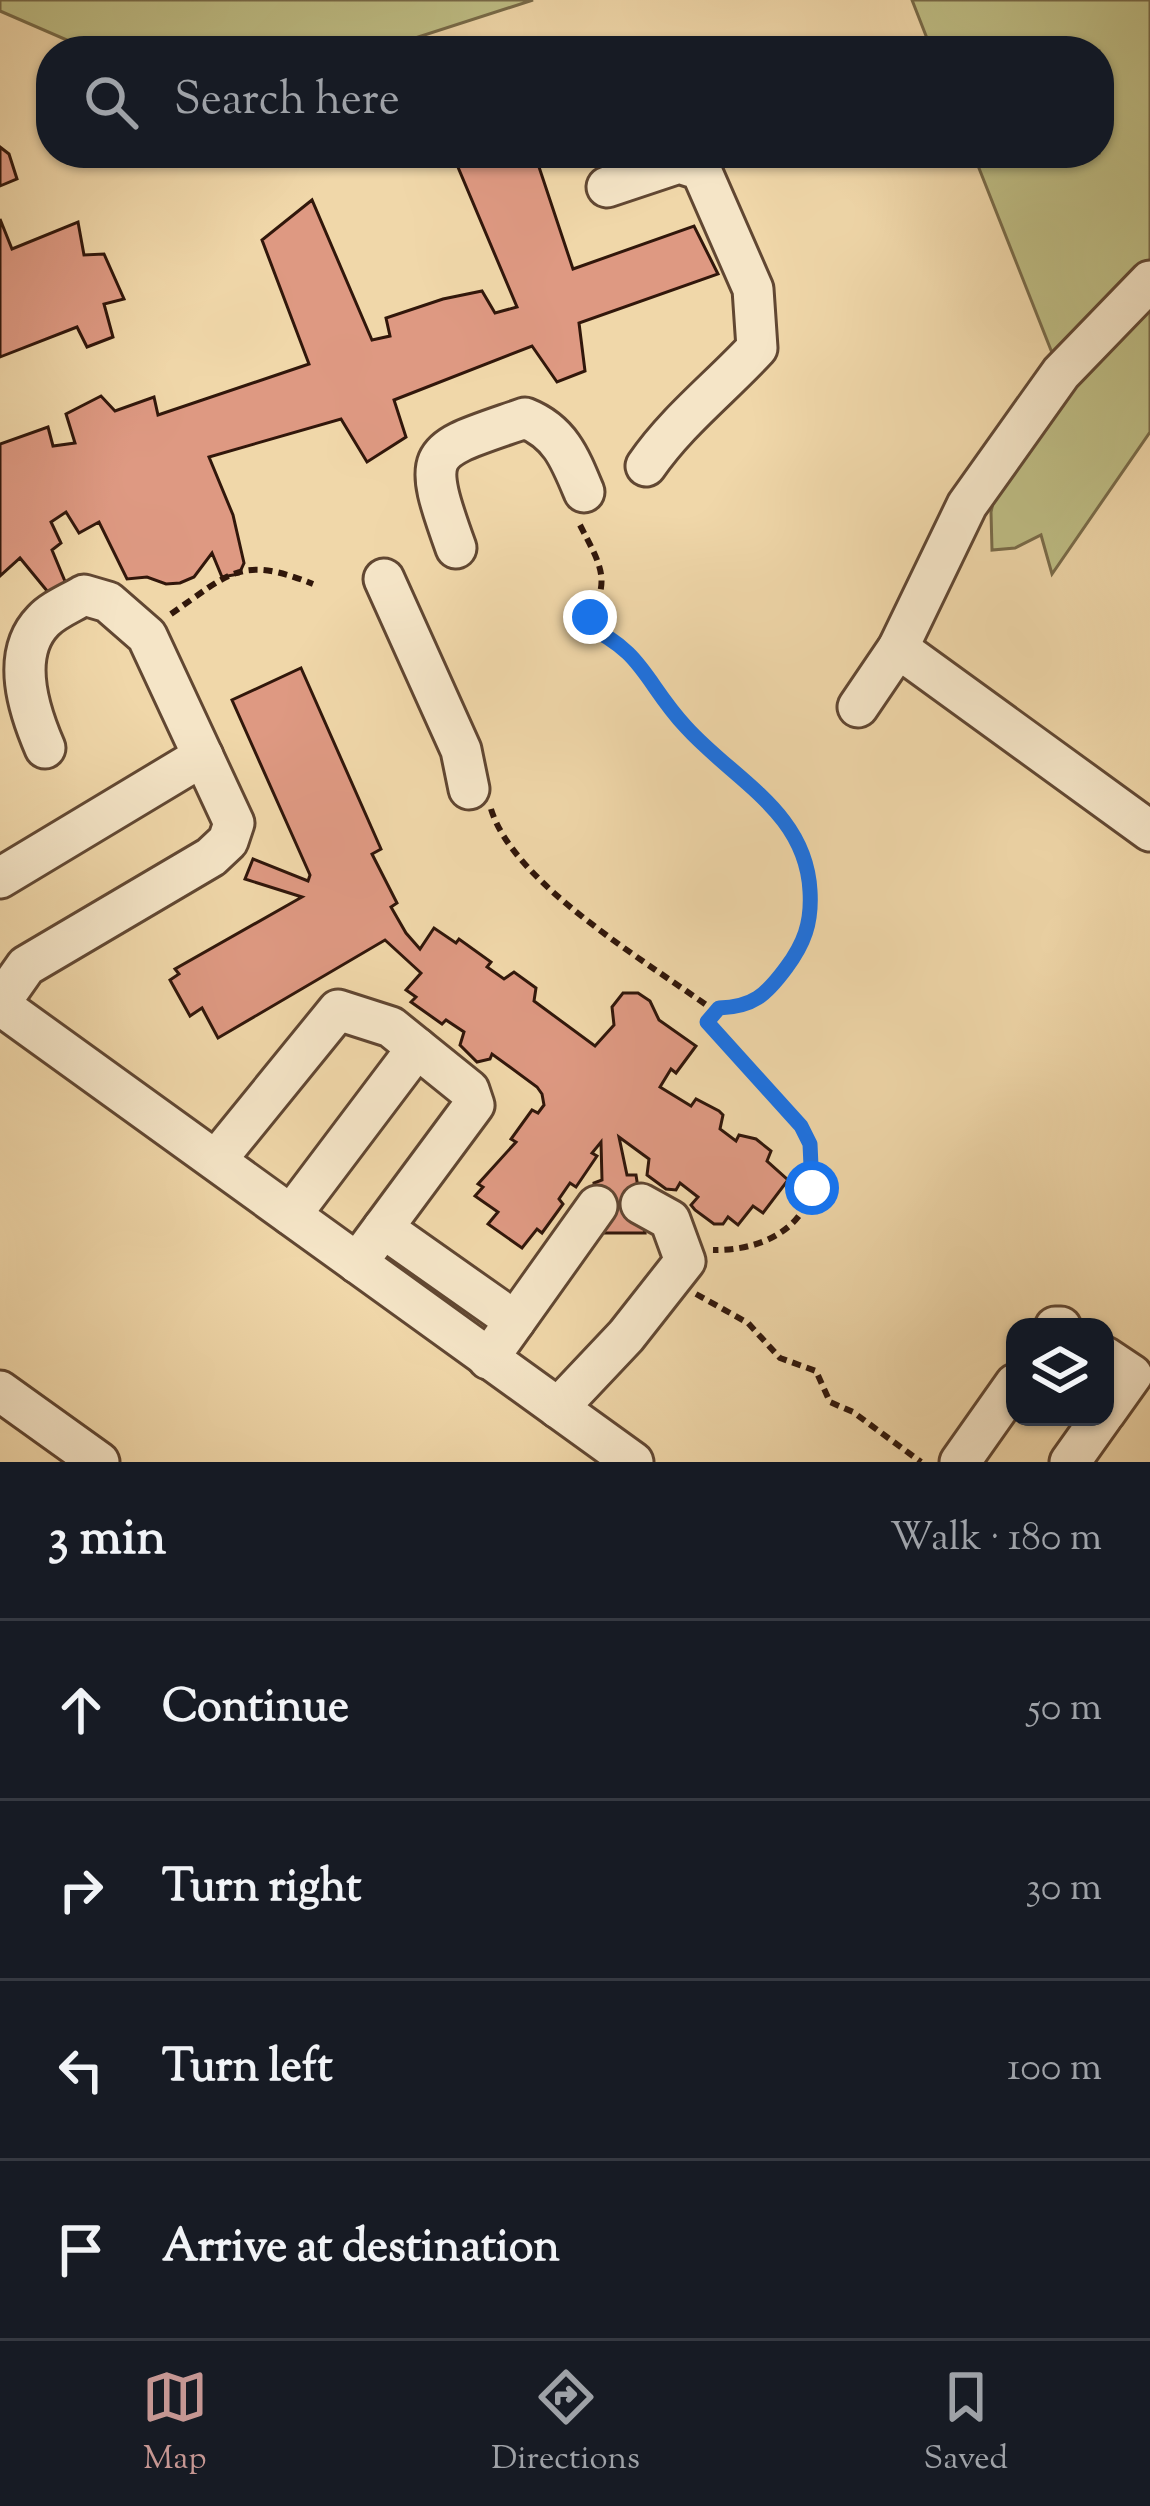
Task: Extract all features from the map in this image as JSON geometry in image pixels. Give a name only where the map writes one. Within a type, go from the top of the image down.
[{"type":"street","points":[[607,187],[664,168]]},
{"type":"street","points":[[646,466],[671,429],[718,390],[757,347],[753,289],[701,170],[695,168]]},
{"type":"street","points":[[858,707],[898,648],[967,505],[1060,373],[1150,281]]},
{"type":"street","points":[[456,548],[434,488],[437,459],[453,443],[525,418],[548,427],[567,451],[580,504]]},
{"type":"street","points":[[384,579],[461,750],[469,789]]},
{"type":"street","points":[[45,748],[28,709],[30,640],[45,618],[84,595],[108,602],[147,635],[234,823],[228,841],[212,857],[26,966],[0,1004],[633,1462]]},
{"type":"street","points":[[898,648],[1150,830]]},
{"type":"street","points":[[0,878],[203,756]]},
{"type":"street","points":[[216,1160],[338,1010],[391,1027],[469,1090],[474,1105],[357,1263]]},
{"type":"street","points":[[292,1215],[417,1048]]},
{"type":"street","points":[[559,1408],[686,1263],[670,1220],[641,1204]]},
{"type":"street","points":[[488,1359],[597,1206]]},
{"type":"street","points":[[383,1228],[515,1321]]},
{"type":"street","points":[[1114,1363],[1132,1375],[1114,1401]]},
{"type":"street","points":[[0,1391],[99,1462]]},
{"type":"street","points":[[960,1462],[1006,1397]]},
{"type":"street","points":[[1070,1462],[1096,1426]]},
{"type":"path","points":[[580,504],[604,589],[584,625],[626,647],[672,712],[703,746],[756,789],[796,836],[804,853],[811,898],[805,942],[765,996],[745,1007],[719,1008],[707,1022],[801,1126],[810,1144],[812,1188],[798,1216],[774,1240],[686,1263],[699,1295],[748,1323],[780,1358],[817,1371],[830,1402],[854,1412],[921,1462]]},
{"type":"path","points":[[158,622],[230,574],[272,568],[313,584]]},
{"type":"path","points":[[469,789],[483,790],[502,836],[539,883],[716,1012]]},
{"type":"shaded area","points":[[0,0],[533,0],[421,36],[58,36],[0,11]]},
{"type":"shaded area","points":[[912,0],[1150,0],[1150,432],[1052,574],[1041,535],[1015,548],[992,550],[996,490],[1060,373],[979,168],[1114,168],[1114,36],[926,36]]},
{"type":"building","points":[[0,147],[9,154],[17,179],[0,186]]},
{"type":"building","points":[[458,168],[539,168],[573,269],[694,226],[718,274],[579,323],[585,371],[557,382],[532,346],[394,400],[406,437],[367,462],[341,419],[209,457],[233,515],[244,563],[239,574],[222,577],[212,553],[194,577],[180,583],[127,579],[99,522],[79,533],[66,512],[51,522],[61,543],[52,550],[69,591],[57,603],[20,558],[0,576],[0,444],[48,427],[53,446],[75,443],[66,414],[101,396],[115,411],[154,397],[158,415],[309,364],[262,240],[312,200],[372,340],[390,336],[386,318],[443,299],[482,291],[495,313],[517,307]]},
{"type":"building","points":[[0,219],[12,249],[78,222],[84,255],[104,254],[124,299],[104,304],[113,337],[87,347],[77,327],[0,357]]},
{"type":"building","points":[[301,668],[381,849],[372,854],[406,933],[420,949],[434,928],[456,943],[459,939],[491,962],[487,967],[504,979],[514,972],[536,988],[534,1001],[595,1046],[614,1025],[612,1007],[623,993],[638,993],[650,1001],[659,1020],[696,1046],[676,1073],[671,1069],[660,1087],[691,1106],[696,1099],[719,1111],[723,1115],[720,1129],[736,1141],[739,1135],[756,1139],[771,1151],[767,1161],[788,1180],[763,1213],[753,1206],[738,1225],[728,1217],[723,1224],[714,1224],[695,1210],[691,1205],[698,1197],[680,1183],[676,1190],[666,1189],[647,1175],[649,1159],[619,1137],[627,1175],[636,1175],[645,1233],[602,1233],[594,1183],[602,1180],[601,1142],[592,1153],[597,1156],[576,1187],[570,1183],[559,1199],[563,1204],[542,1233],[537,1229],[522,1248],[488,1224],[498,1212],[475,1196],[483,1187],[478,1184],[516,1142],[511,1139],[532,1110],[538,1113],[544,1105],[542,1094],[492,1054],[477,1062],[460,1045],[464,1032],[446,1020],[442,1024],[411,1002],[416,997],[406,990],[421,973],[385,940],[218,1038],[202,1008],[190,1016],[170,980],[179,974],[175,969],[302,897],[245,879],[253,859],[308,881],[310,875],[232,700]]},
{"type":"route","points":[[590,617],[584,625],[626,647],[672,712],[703,746],[756,789],[796,836],[804,853],[811,898],[805,942],[765,996],[745,1007],[719,1008],[707,1022],[801,1126],[810,1144],[812,1188]]}]
